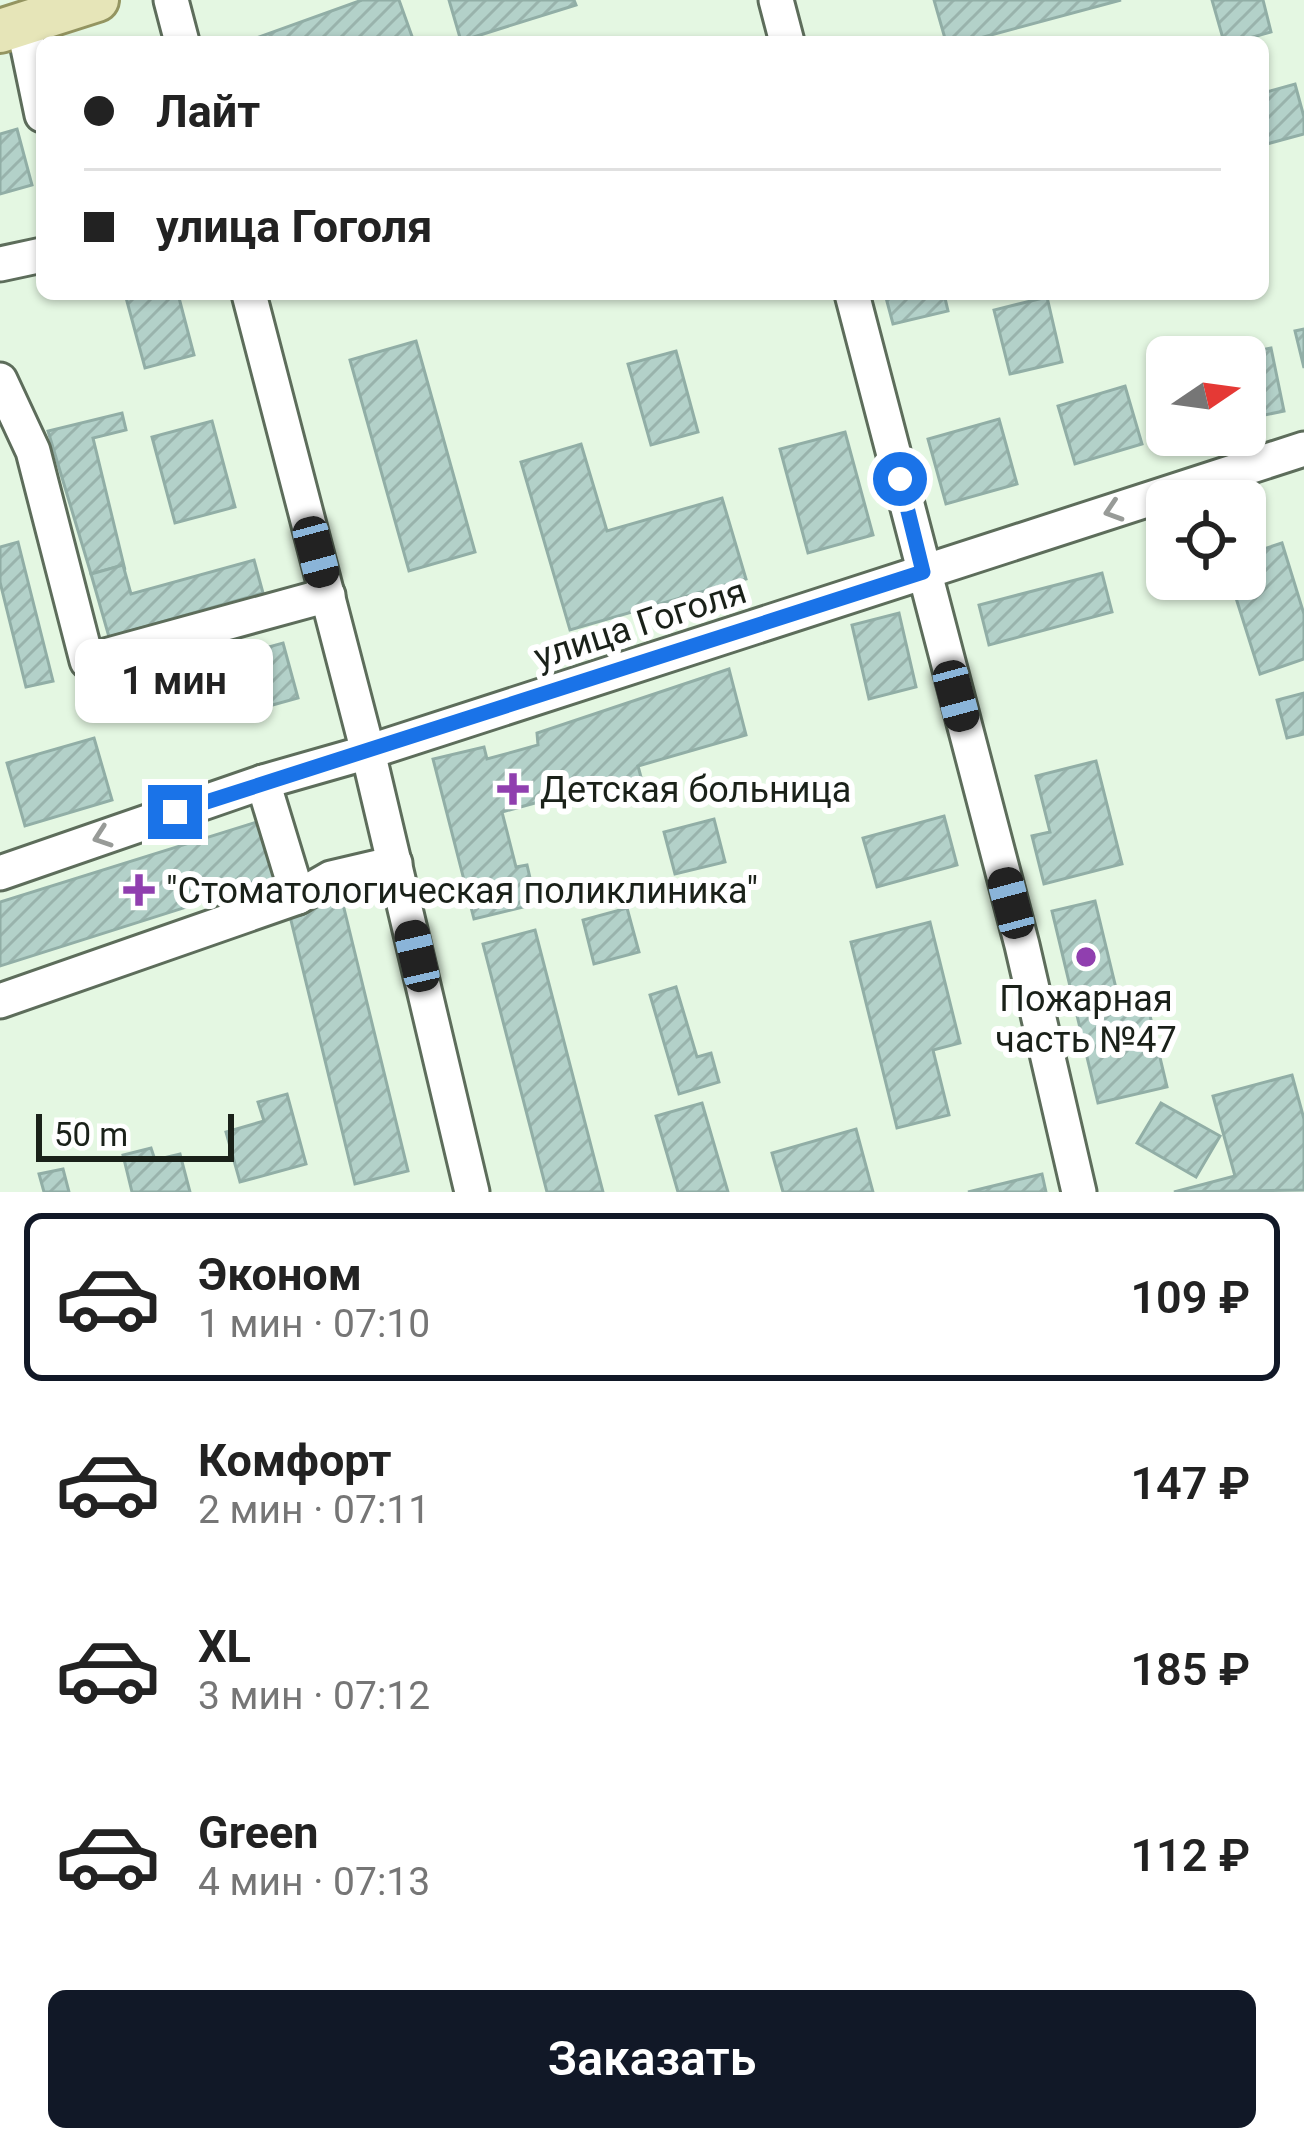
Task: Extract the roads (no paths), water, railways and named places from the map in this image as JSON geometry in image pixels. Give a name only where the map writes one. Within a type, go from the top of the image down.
[{"type":"main road","points":[[11,27],[98,0]]},
{"type":"street","points":[[171,0],[180,36]]},
{"type":"street","points":[[776,0],[785,36]]},
{"type":"street","points":[[11,27],[36,98]]},
{"type":"street","points":[[0,264],[36,256]]},
{"type":"street","points":[[251,300],[395,863],[466,1190]]},
{"type":"street","points":[[854,300],[1022,945],[1079,1192]]},
{"type":"street","points":[[0,380],[33,451],[87,661],[328,595]]},
{"type":"street","name":"улица Гоголя","points":[[0,873],[263,782],[1304,449]]},
{"type":"street","points":[[263,782],[298,897]]},
{"type":"street","points":[[0,1001],[298,897],[331,878],[395,863]]},
{"type":"place","name":"Детская больница","points":[[513,789]]},
{"type":"place","name":"\"Стоматологическая поликлиника\"","points":[[139,890]]},
{"type":"place","name":"Пожарная часть №47","points":[[1086,957]]}]
